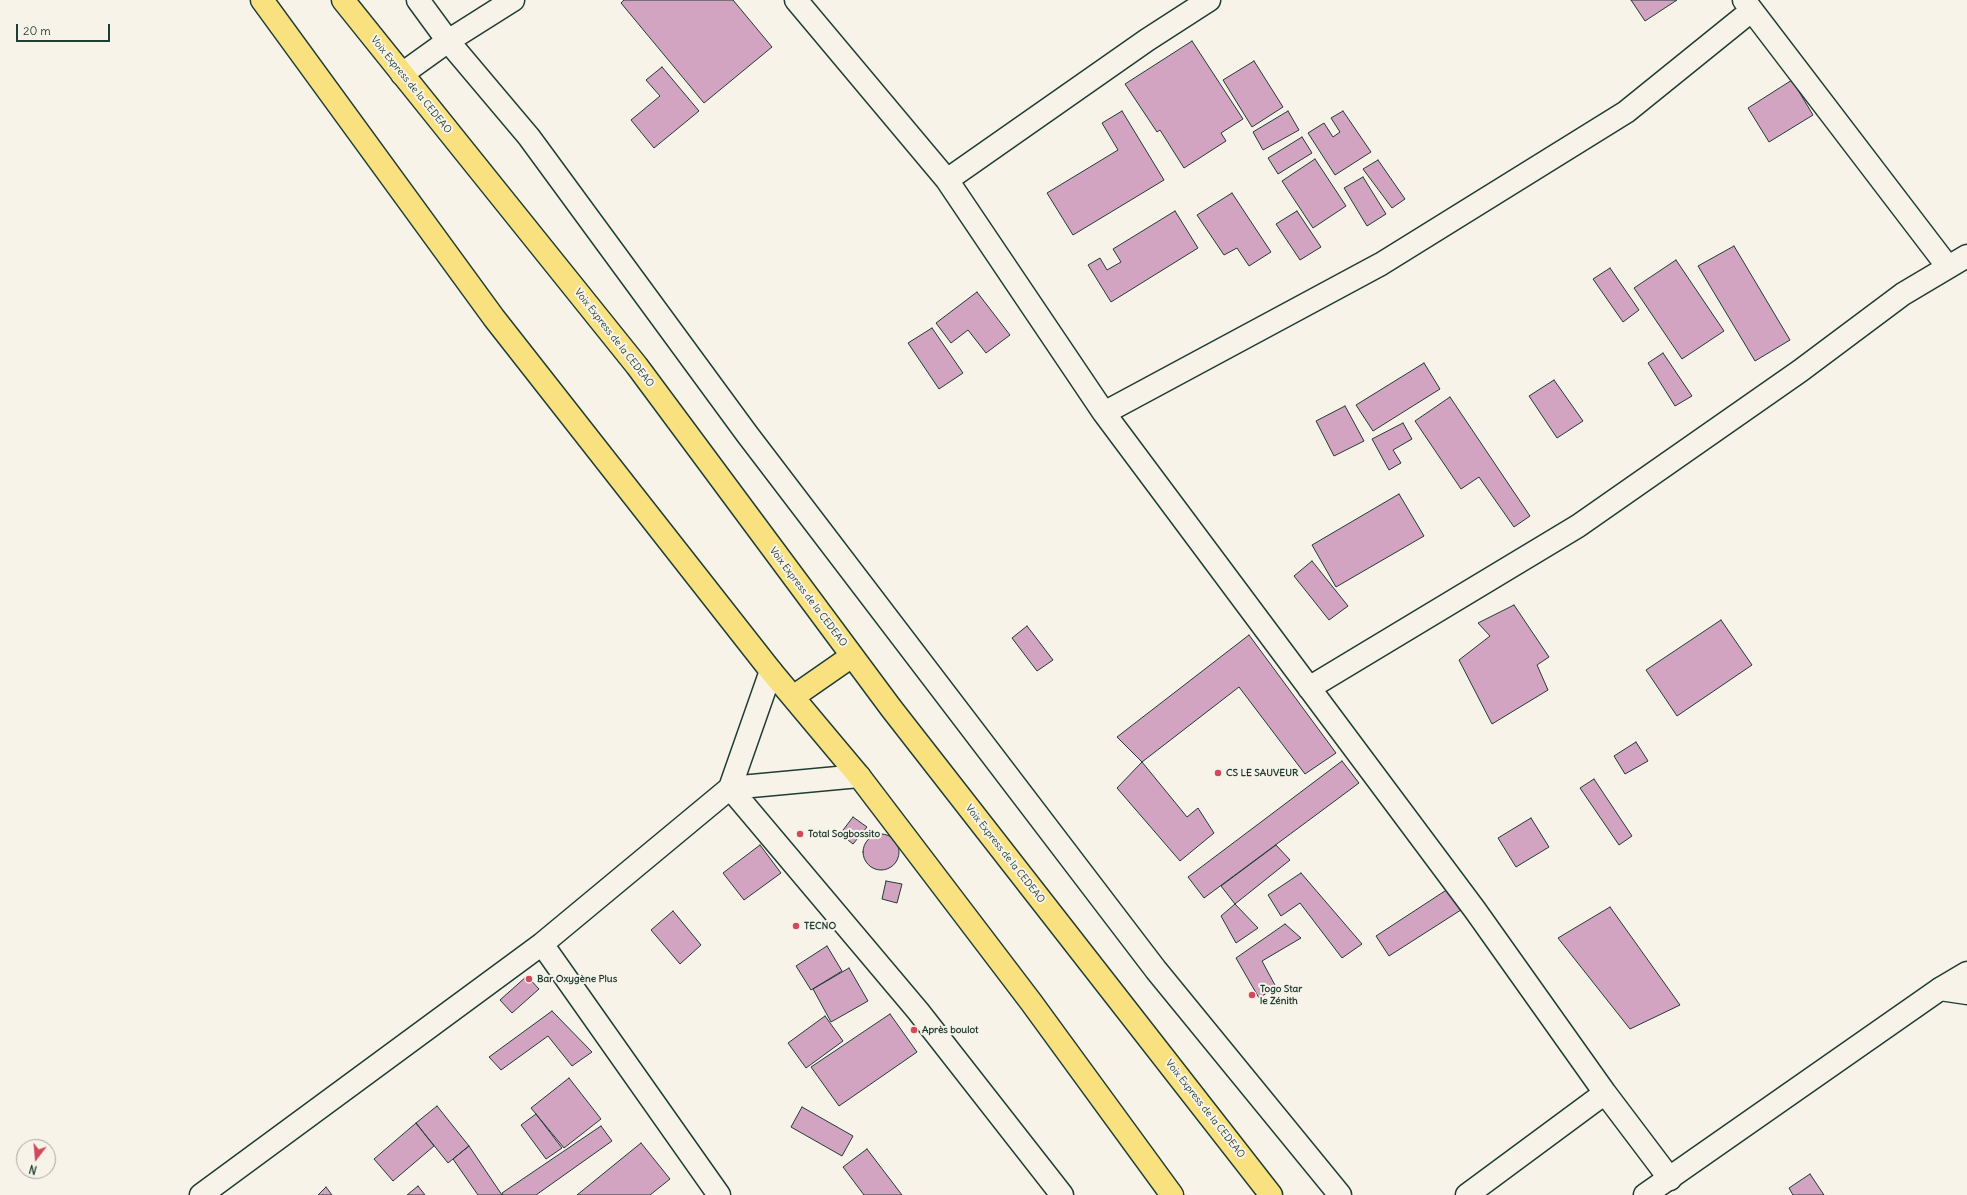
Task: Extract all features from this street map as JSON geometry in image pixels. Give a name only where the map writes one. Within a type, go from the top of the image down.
[{"type":"main road","points":[[262,0],[494,318],[772,671],[859,776],[1031,1002],[1172,1195]]},
{"type":"main road","name":"Voix Express de la CEDEAO","points":[[343,0],[637,366],[852,656],[1271,1195]]},
{"type":"main road","points":[[793,697],[852,656]]},
{"type":"street","points":[[418,0],[448,41],[529,137],[747,434],[1156,970],[1340,1195]]},
{"type":"street","points":[[402,74],[448,41],[513,0]]},
{"type":"street","points":[[796,0],[947,180],[1104,413],[1475,910],[1605,1093],[1670,1179]]},
{"type":"street","points":[[947,180],[1147,40],[1209,0]]},
{"type":"street","points":[[1104,413],[1381,264],[1626,112],[1748,5],[1948,267]]},
{"type":"street","points":[[1310,688],[1578,526],[1800,371],[1903,294],[1967,256]]},
{"type":"street","points":[[200,1195],[542,944],[730,788],[772,671]]},
{"type":"street","points":[[730,788],[859,776]]},
{"type":"street","points":[[730,788],[918,1011],[1062,1195]]},
{"type":"street","points":[[542,944],[719,1195]]},
{"type":"street","points":[[1645,1195],[1940,989],[1967,973]]},
{"type":"street","points":[[1940,989],[1967,993]]},
{"type":"street","points":[[1467,1195],[1605,1093]]},
{"type":"building","points":[[624,0],[733,0],[772,47],[704,103],[621,3]]},
{"type":"building","points":[[1631,0],[1677,0],[1645,21]]},
{"type":"building","points":[[1192,41],[1243,119],[1221,133],[1226,141],[1184,168],[1160,130],[1157,132],[1125,84]]},
{"type":"building","points":[[1254,61],[1283,107],[1252,127],[1223,80]]},
{"type":"building","points":[[662,67],[699,111],[654,148],[631,120],[660,96],[646,80]]},
{"type":"building","points":[[1792,80],[1813,115],[1769,142],[1748,108]]},
{"type":"building","points":[[1122,111],[1164,180],[1073,235],[1047,193],[1118,150],[1102,123]]},
{"type":"building","points":[[1288,111],[1299,130],[1263,150],[1253,132]]},
{"type":"building","points":[[1343,111],[1371,152],[1335,175],[1308,133],[1324,123],[1333,137],[1340,132],[1331,118]]},
{"type":"building","points":[[1302,137],[1312,153],[1278,174],[1268,158]]},
{"type":"building","points":[[1315,159],[1346,206],[1313,228],[1282,181]]},
{"type":"building","points":[[1378,160],[1405,199],[1392,208],[1363,169]]},
{"type":"building","points":[[1363,177],[1386,214],[1367,226],[1344,188]]},
{"type":"building","points":[[1232,193],[1271,252],[1249,266],[1237,248],[1224,255],[1197,215]]},
{"type":"building","points":[[1175,211],[1198,248],[1111,302],[1088,265],[1100,258],[1107,270],[1121,262],[1113,249]]},
{"type":"building","points":[[1297,211],[1321,247],[1300,260],[1276,224]]},
{"type":"building","points":[[1734,246],[1790,340],[1755,361],[1698,266]]},
{"type":"building","points":[[1676,260],[1724,331],[1682,359],[1634,288]]},
{"type":"building","points":[[1610,268],[1639,310],[1623,322],[1593,279]]},
{"type":"building","points":[[977,292],[1010,335],[986,353],[968,330],[951,343],[936,323]]},
{"type":"building","points":[[932,328],[963,373],[939,389],[908,343]]},
{"type":"building","points":[[1663,353],[1692,396],[1675,406],[1648,363]]},
{"type":"building","points":[[1424,363],[1440,389],[1373,431],[1356,405]]},
{"type":"building","points":[[1554,380],[1583,421],[1557,438],[1529,396]]},
{"type":"building","points":[[1450,397],[1530,516],[1514,527],[1479,477],[1461,489],[1415,421]]},
{"type":"building","points":[[1345,406],[1364,441],[1334,456],[1316,421]]},
{"type":"building","points":[[1403,423],[1412,439],[1393,450],[1401,463],[1389,470],[1372,439]]},
{"type":"building","points":[[1399,494],[1424,536],[1336,587],[1312,545]]},
{"type":"building","points":[[1312,561],[1348,606],[1329,620],[1294,576]]},
{"type":"building","points":[[1514,605],[1549,657],[1537,665],[1548,690],[1492,724],[1459,660],[1490,636],[1478,623]]},
{"type":"building","points":[[1721,620],[1752,665],[1677,716],[1646,670]]},
{"type":"building","points":[[1027,626],[1053,660],[1037,671],[1012,638]]},
{"type":"building","points":[[1249,635],[1336,753],[1305,774],[1239,687],[1142,762],[1117,737]]},
{"type":"building","points":[[1636,742],[1648,761],[1625,774],[1614,756]]},
{"type":"building","points":[[1342,761],[1359,783],[1204,898],[1188,877]]},
{"type":"building","points":[[1142,762],[1187,817],[1198,808],[1214,833],[1180,861],[1117,788]]},
{"type":"building","points":[[1594,779],[1632,836],[1619,845],[1580,788]]},
{"type":"building","points":[[853,817],[867,827],[853,844],[840,834]]},
{"type":"building","points":[[1531,818],[1549,847],[1516,867],[1498,838]]},
{"type":"building","points":[[885,834],[894,839],[898,845],[898,859],[894,865],[885,870],[877,870],[868,865],[864,859],[863,848],[868,839],[874,835]]},
{"type":"building","points":[[760,845],[781,873],[744,900],[723,873]]},
{"type":"building","points":[[1276,845],[1290,860],[1235,904],[1221,886]]},
{"type":"building","points":[[1301,873],[1362,944],[1342,958],[1300,903],[1281,916],[1268,895]]},
{"type":"building","points":[[886,881],[902,884],[897,903],[882,899]]},
{"type":"building","points":[[1451,887],[1464,908],[1389,956],[1376,936]]},
{"type":"building","points":[[1235,904],[1258,928],[1236,943],[1221,916]]},
{"type":"building","points":[[1610,907],[1680,1005],[1630,1029],[1558,938]]},
{"type":"building","points":[[673,911],[701,945],[680,964],[651,930]]},
{"type":"building","points":[[1285,924],[1301,938],[1262,961],[1276,987],[1259,998],[1236,958]]},
{"type":"building","points":[[827,946],[842,971],[811,990],[796,966]]},
{"type":"building","points":[[849,968],[868,1001],[831,1022],[813,989]]},
{"type":"building","points":[[527,976],[539,989],[512,1013],[500,1000]]},
{"type":"building","points":[[552,1011],[592,1052],[572,1066],[548,1036],[501,1070],[489,1057]]},
{"type":"building","points":[[890,1014],[917,1052],[839,1106],[811,1067]]},
{"type":"building","points":[[825,1016],[843,1041],[806,1068],[788,1043]]},
{"type":"building","points":[[569,1078],[601,1119],[564,1148],[531,1108]]},
{"type":"building","points":[[437,1106],[469,1146],[448,1163],[416,1123]]},
{"type":"building","points":[[802,1107],[853,1136],[842,1156],[791,1127]]},
{"type":"building","points":[[536,1114],[562,1148],[546,1159],[521,1125]]},
{"type":"building","points":[[416,1123],[434,1146],[393,1181],[374,1159]]},
{"type":"building","points":[[601,1126],[612,1141],[536,1195],[503,1195],[502,1193]]},
{"type":"building","points":[[641,1143],[670,1179],[650,1195],[577,1195]]},
{"type":"building","points":[[469,1146],[502,1195],[478,1195],[453,1159]]},
{"type":"building","points":[[867,1149],[902,1195],[864,1195],[843,1167]]},
{"type":"building","points":[[1810,1174],[1824,1195],[1793,1195],[1789,1188]]},
{"type":"building","points":[[418,1186],[425,1195],[407,1195]]},
{"type":"building","points":[[326,1187],[332,1195],[318,1195]]},
{"type":"place","name":"CS LE SAUVEUR","points":[[1218,773]]},
{"type":"place","name":"Total Sogbossito","points":[[800,834]]},
{"type":"place","name":"TECNO","points":[[796,926]]},
{"type":"place","name":"Bar Oxygène Plus","points":[[529,979]]},
{"type":"place","name":"Togo Star le Zénith","points":[[1252,995]]},
{"type":"place","name":"Après boulot","points":[[914,1030]]}]
